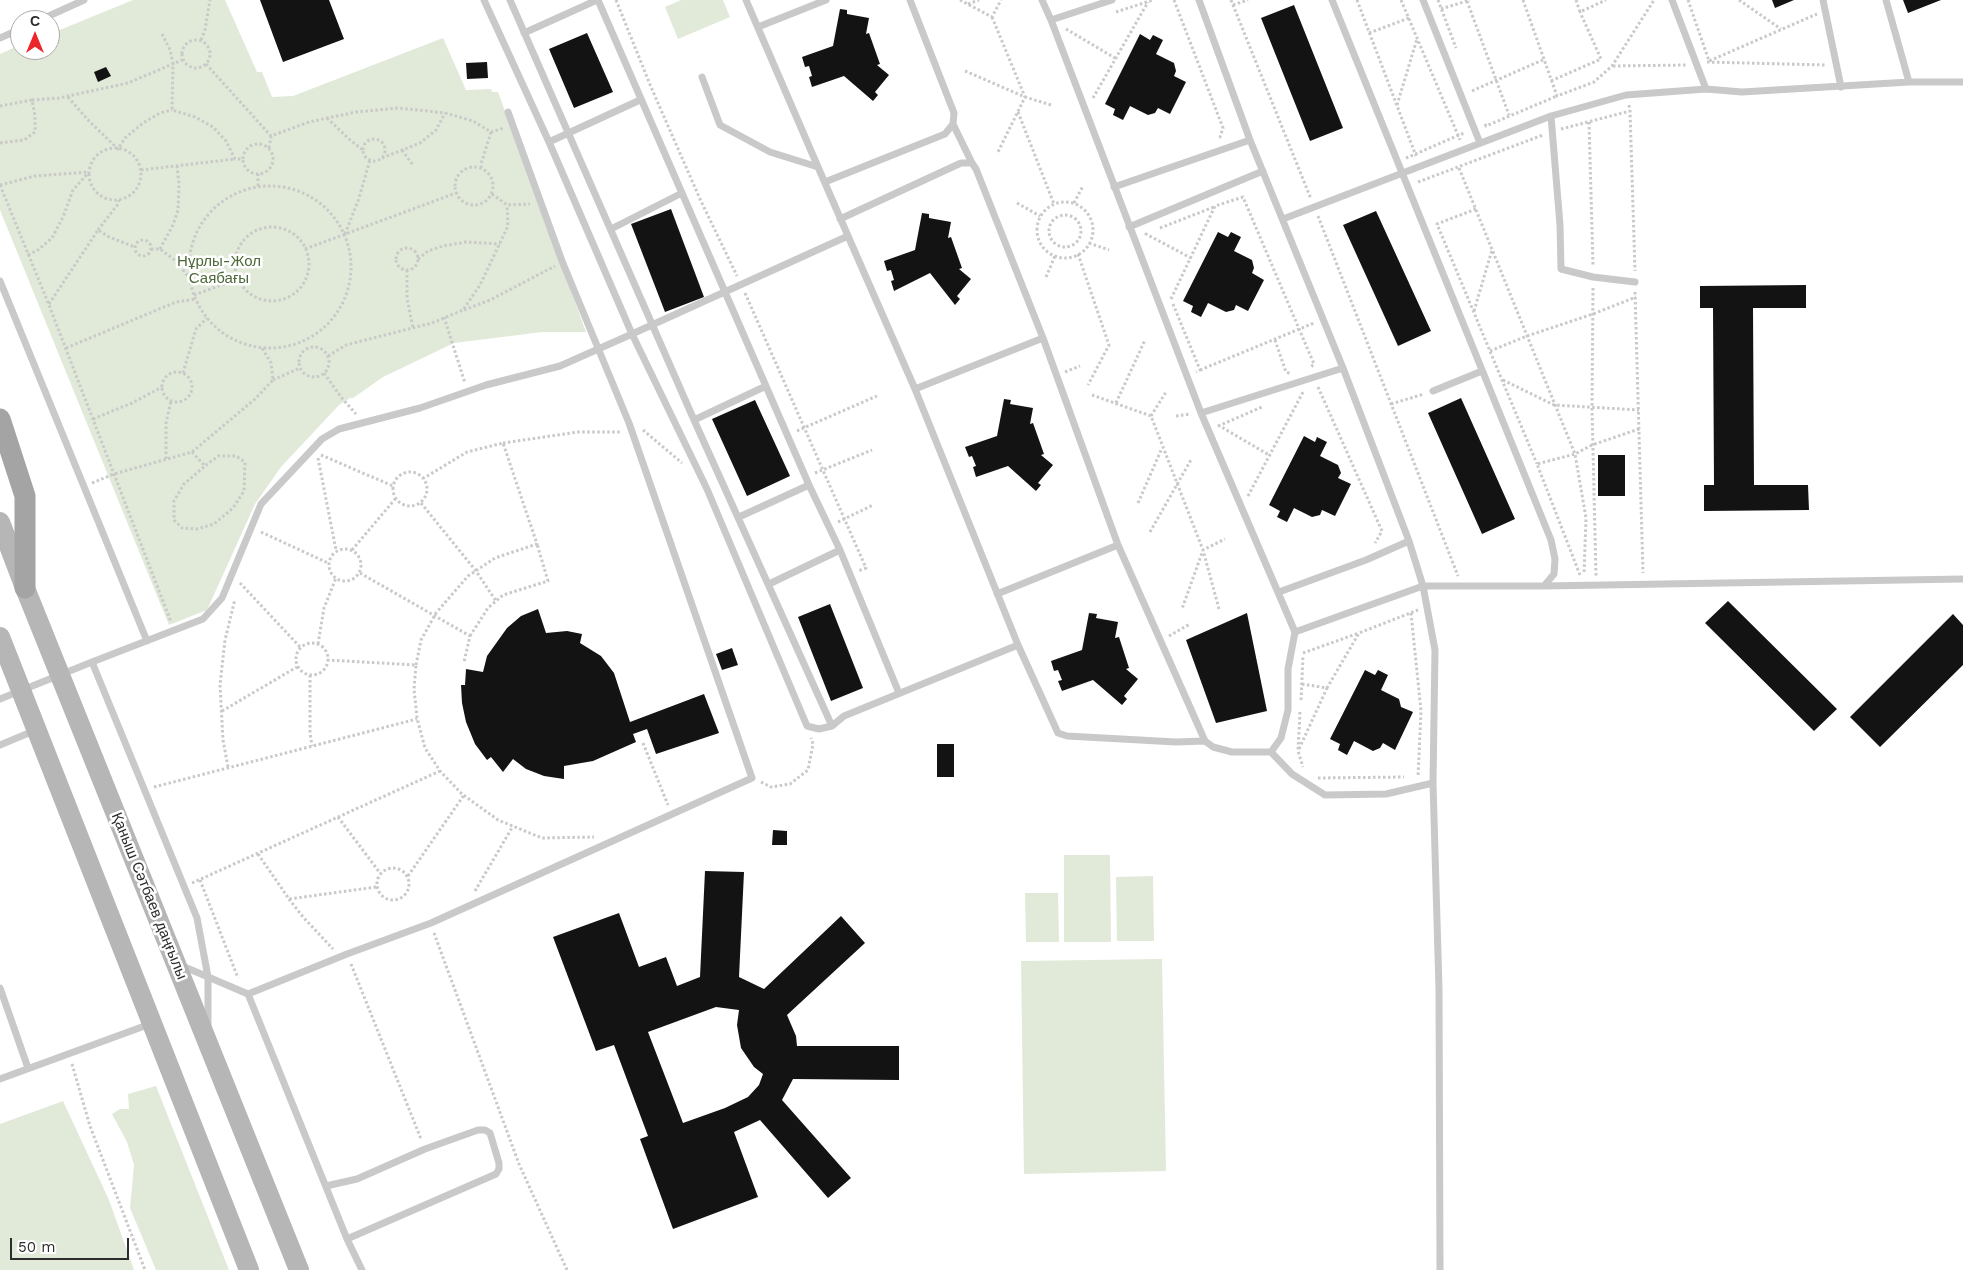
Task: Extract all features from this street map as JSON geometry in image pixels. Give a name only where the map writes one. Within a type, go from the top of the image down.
[{"type":"main road","points":[[0,419],[25,496],[25,588]]},
{"type":"main road","name":"Қаныш Сәтбаев даңғылы","points":[[0,522],[299,1270]]},
{"type":"main road","points":[[0,637],[4,657],[21,691],[249,1270]]},
{"type":"lane","points":[[60,11],[84,0]]},
{"type":"lane","points":[[484,0],[549,142],[632,334],[706,490],[807,726],[819,729],[832,726],[844,716],[1018,645]]},
{"type":"lane","points":[[510,0],[654,324],[694,420],[832,726]]},
{"type":"lane","points":[[524,33],[597,0],[809,485],[840,550],[900,693]]},
{"type":"lane","points":[[746,0],[915,389],[1018,645],[1058,732],[1067,736],[1176,742],[1205,741]]},
{"type":"lane","points":[[758,27],[826,0]]},
{"type":"lane","points":[[910,0],[954,113],[953,124],[976,169],[1043,338],[1118,545],[1205,741],[1213,747],[1232,752],[1271,752],[1292,774],[1325,795],[1386,794],[1434,783]]},
{"type":"lane","points":[[1042,0],[1201,413],[1268,573],[1279,592],[1295,632],[1288,669],[1288,710],[1281,738],[1271,752]]},
{"type":"lane","points":[[1051,20],[1112,0]]},
{"type":"lane","points":[[1198,0],[1250,140],[1343,368],[1409,541],[1423,586],[1435,650],[1434,783],[1439,989],[1440,1270]]},
{"type":"lane","points":[[1332,0],[1552,540],[1555,559],[1554,574],[1544,586]]},
{"type":"lane","points":[[1423,0],[1480,144]]},
{"type":"lane","points":[[1672,0],[1706,89]]},
{"type":"lane","points":[[1823,0],[1841,87]]},
{"type":"lane","points":[[1886,0],[1909,82]]},
{"type":"lane","points":[[702,77],[720,125],[770,152],[818,167]]},
{"type":"lane","points":[[1283,219],[1401,172],[1551,116],[1626,95],[1706,89],[1742,92],[1909,82],[1963,82]]},
{"type":"lane","points":[[549,142],[640,100]]},
{"type":"lane","points":[[248,994],[430,923],[752,778],[629,423],[562,261],[508,112]]},
{"type":"lane","points":[[1551,116],[1560,225],[1561,269],[1593,277],[1635,282]]},
{"type":"lane","points":[[825,182],[945,134],[953,124]]},
{"type":"lane","points":[[1114,188],[1250,140]]},
{"type":"lane","points":[[840,219],[962,163],[972,163]]},
{"type":"lane","points":[[1129,227],[1263,170]]},
{"type":"lane","points":[[611,229],[682,193]]},
{"type":"lane","points":[[0,699],[203,619],[222,598],[261,504],[322,438],[339,429],[420,408],[468,391],[560,366],[848,236]]},
{"type":"lane","points":[[0,281],[147,641]]},
{"type":"lane","points":[[915,389],[1043,338]]},
{"type":"lane","points":[[1201,413],[1343,368]]},
{"type":"lane","points":[[1434,391],[1482,371]]},
{"type":"lane","points":[[694,420],[766,386]]},
{"type":"lane","points":[[739,517],[809,485]]},
{"type":"lane","points":[[1279,592],[1366,560],[1409,541]]},
{"type":"lane","points":[[997,594],[1118,545]]},
{"type":"lane","points":[[769,584],[840,550]]},
{"type":"lane","points":[[1295,632],[1423,586],[1544,586],[1963,579]]},
{"type":"lane","points":[[92,662],[197,918],[208,977],[208,1041]]},
{"type":"lane","points":[[0,745],[36,730]]},
{"type":"lane","points":[[176,964],[248,994],[347,1239],[362,1270]]},
{"type":"lane","points":[[0,988],[28,1068]]},
{"type":"lane","points":[[0,1079],[152,1023]]},
{"type":"lane","points":[[326,1186],[357,1179],[424,1149],[478,1130],[485,1130],[490,1133],[499,1168],[496,1174],[347,1239]]},
{"type":"path","points":[[201,40],[205,30],[210,0]]},
{"type":"path","points":[[960,0],[992,17],[1025,97]]},
{"type":"path","points":[[968,4],[979,0]]},
{"type":"path","points":[[992,17],[1000,0]]},
{"type":"path","points":[[1111,13],[1153,0]]},
{"type":"path","points":[[1174,0],[1223,128],[1220,137],[1211,141]]},
{"type":"path","points":[[1231,0],[1314,206],[1462,586]]},
{"type":"path","points":[[1233,5],[1248,0]]},
{"type":"path","points":[[1357,0],[1419,166]]},
{"type":"path","points":[[1401,0],[1463,150]]},
{"type":"path","points":[[1438,0],[1458,54]]},
{"type":"path","points":[[1441,9],[1468,0],[1509,116]]},
{"type":"path","points":[[1523,0],[1543,60],[1558,96]]},
{"type":"path","points":[[1551,80],[1601,58],[1576,0]]},
{"type":"path","points":[[1580,12],[1606,0]]},
{"type":"path","points":[[1482,117],[1486,126],[1594,82],[1612,66],[1654,0]]},
{"type":"path","points":[[1688,0],[1709,61]]},
{"type":"path","points":[[1739,0],[1780,29]]},
{"type":"path","points":[[1087,93],[1091,102],[1149,1]]},
{"type":"path","points":[[1612,66],[1697,65],[1825,10]]},
{"type":"path","points":[[1369,33],[1409,18]]},
{"type":"path","points":[[1065,28],[1074,25]]},
{"type":"path","points":[[1065,28],[1115,58]]},
{"type":"path","points":[[1065,28],[1068,38]]},
{"type":"path","points":[[162,34],[170,50],[173,63],[172,110]]},
{"type":"path","points":[[194,39],[201,40],[207,44],[210,58],[200,68],[193,68],[182,60],[183,46],[188,41],[194,39]]},
{"type":"path","points":[[1396,106],[1418,39]]},
{"type":"path","points":[[0,106],[32,100],[68,97],[128,84],[182,60]]},
{"type":"path","points":[[1472,91],[1543,60]]},
{"type":"path","points":[[1709,61],[1837,65]]},
{"type":"path","points":[[206,64],[270,136],[269,148],[274,159],[269,170],[258,174],[247,170],[243,159],[248,148],[252,145],[264,145],[269,148]]},
{"type":"path","points":[[965,71],[1025,97],[1051,105]]},
{"type":"path","points":[[1469,82],[1476,100]]},
{"type":"path","points":[[1626,95],[1630,111],[1644,584]]},
{"type":"path","points":[[68,97],[118,149],[135,158],[141,177],[136,189],[131,194],[119,200],[112,200],[100,195],[91,185],[89,172]]},
{"type":"path","points":[[997,154],[1025,97]]},
{"type":"path","points":[[0,143],[24,140],[35,132],[36,116],[32,100]]},
{"type":"path","points":[[270,136],[309,122],[327,118],[356,112],[399,108],[446,113],[473,121],[491,132],[513,126]]},
{"type":"path","points":[[28,255],[38,250],[52,238],[63,217],[73,190],[89,172],[94,159],[104,151],[118,149],[125,138],[143,123],[160,113],[172,110],[195,117],[213,127],[226,141],[235,159]]},
{"type":"path","points":[[1407,186],[1552,132],[1630,111]]},
{"type":"path","points":[[1017,112],[1054,204]]},
{"type":"path","points":[[327,118],[363,150],[366,158],[374,161],[420,144],[431,135],[446,113]]},
{"type":"path","points":[[1589,122],[1593,277],[1592,445],[1596,585]]},
{"type":"path","points":[[1397,162],[1474,129]]},
{"type":"path","points":[[481,168],[491,132]]},
{"type":"path","points":[[363,150],[366,142],[378,140],[382,142],[385,150],[382,158]]},
{"type":"path","points":[[402,150],[413,166]]},
{"type":"path","points":[[140,170],[243,159]]},
{"type":"path","points":[[345,235],[358,201],[370,160]]},
{"type":"path","points":[[160,249],[173,225],[178,210],[179,184],[177,166]]},
{"type":"path","points":[[474,166],[481,168],[488,172],[492,179],[492,194],[487,200],[474,206],[466,204],[456,193],[454,186],[456,178],[466,168],[474,166]]},
{"type":"path","points":[[1459,168],[1575,454],[1586,518],[1584,585]]},
{"type":"path","points":[[89,172],[35,176],[0,185],[66,348],[175,630]]},
{"type":"path","points":[[258,174],[258,186]]},
{"type":"path","points":[[258,186],[279,186],[300,190],[334,215],[345,235],[351,254],[351,268],[346,296],[336,314],[322,330],[303,341],[283,347],[262,348],[241,342],[222,332],[207,318],[195,297],[190,279],[189,258],[194,237],[204,218],[219,203],[237,192],[258,186]]},
{"type":"path","points":[[1074,203],[1084,186]]},
{"type":"path","points":[[306,249],[456,193]]},
{"type":"path","points":[[492,194],[507,205],[530,204],[540,201]]},
{"type":"path","points":[[1171,299],[1215,206],[1243,197],[1314,364],[1309,370]]},
{"type":"path","points":[[49,305],[119,200]]},
{"type":"path","points":[[1017,203],[1040,216]]},
{"type":"path","points":[[1074,203],[1081,207],[1091,220],[1093,228],[1089,243],[1078,254],[1063,258],[1055,256],[1048,252],[1038,240],[1036,232],[1040,216],[1044,210],[1054,204],[1074,203]]},
{"type":"path","points":[[463,310],[480,285],[508,226],[507,205]]},
{"type":"path","points":[[1476,209],[1437,224],[1537,464],[1584,585]]},
{"type":"path","points":[[1071,215],[1080,224],[1080,236],[1072,246],[1060,246],[1050,237],[1050,225],[1058,216],[1071,215]]},
{"type":"path","points":[[266,228],[285,229],[294,234],[306,249],[308,258],[306,277],[295,293],[287,298],[277,300],[258,298],[250,294],[238,279],[235,270],[237,251],[242,242],[257,230],[266,228]]},
{"type":"path","points":[[98,230],[109,237],[135,247]]},
{"type":"path","points":[[1149,243],[1146,234],[1191,258]]},
{"type":"path","points":[[135,247],[138,242],[144,240],[149,243],[151,249]]},
{"type":"path","points":[[418,259],[411,249],[407,248],[399,251],[396,259],[399,267],[407,270],[415,267],[418,259],[428,251],[443,246],[466,242],[500,244]]},
{"type":"path","points":[[1089,243],[1109,250]]},
{"type":"path","points":[[135,247],[137,253],[142,256],[148,254],[151,249]]},
{"type":"path","points":[[151,249],[160,249],[176,261],[190,279]]},
{"type":"path","points":[[1474,311],[1492,249]]},
{"type":"path","points":[[1078,254],[1109,345],[1088,385]]},
{"type":"path","points":[[1046,278],[1055,256]]},
{"type":"path","points":[[328,356],[346,345],[432,323],[490,300],[562,261]]},
{"type":"path","points":[[407,270],[407,298],[413,328]]},
{"type":"path","points":[[66,348],[176,302],[195,297],[238,279]]},
{"type":"path","points":[[1167,289],[1200,370]]},
{"type":"path","points":[[1490,351],[1636,297]]},
{"type":"path","points":[[444,317],[468,391]]},
{"type":"path","points":[[183,373],[196,330],[207,318]]},
{"type":"path","points":[[1187,377],[1323,319]]},
{"type":"path","points":[[1116,404],[1145,340]]},
{"type":"path","points":[[1275,340],[1286,372],[1294,375]]},
{"type":"path","points":[[303,341],[308,348]]},
{"type":"path","points":[[262,348],[271,363],[274,380]]},
{"type":"path","points":[[308,348],[320,348],[328,356],[328,368],[324,373],[314,377],[303,373],[300,368],[300,356],[308,348]]},
{"type":"path","points":[[85,486],[114,474],[192,452],[256,399],[274,380],[300,368]]},
{"type":"path","points":[[1482,371],[1554,405],[1639,410]]},
{"type":"path","points":[[177,372],[183,373],[191,381],[191,393],[182,401],[171,401],[166,397],[162,387],[166,376],[177,372]]},
{"type":"path","points":[[324,373],[363,423]]},
{"type":"path","points":[[1295,394],[1318,386],[1382,531],[1372,546]]},
{"type":"path","points":[[93,419],[132,403],[162,387]]},
{"type":"path","points":[[1248,496],[1303,390]]},
{"type":"path","points":[[1391,404],[1434,391]]},
{"type":"path","points":[[1151,416],[1166,392]]},
{"type":"path","points":[[1092,395],[1151,416]]},
{"type":"path","points":[[788,436],[877,396]]},
{"type":"path","points":[[166,460],[166,423],[171,401]]},
{"type":"path","points":[[1218,425],[1269,404]]},
{"type":"path","points":[[1201,413],[1270,455]]},
{"type":"path","points":[[1151,416],[1202,550],[1219,609]]},
{"type":"path","points":[[629,423],[647,432],[683,464]]},
{"type":"path","points":[[1218,425],[1220,430]]},
{"type":"path","points":[[1537,464],[1575,454],[1592,445],[1639,429]]},
{"type":"path","points":[[424,478],[467,452],[503,443],[578,432],[632,434]]},
{"type":"path","points":[[464,662],[470,636],[488,608],[503,595],[548,581],[503,443]]},
{"type":"path","points":[[1138,503],[1163,448]]},
{"type":"path","points":[[806,477],[872,450]]},
{"type":"path","points":[[192,452],[205,466]]},
{"type":"path","points":[[336,550],[316,454],[393,486]]},
{"type":"path","points":[[218,456],[236,456],[245,462],[244,491],[232,508],[214,524],[197,529],[182,528],[174,520],[174,501],[184,484],[205,466],[218,456]]},
{"type":"path","points":[[1150,532],[1192,458]]},
{"type":"path","points":[[412,472],[424,478],[428,491],[421,503],[408,507],[396,500],[393,486],[399,475],[412,472]]},
{"type":"path","points":[[1245,488],[1252,504]]},
{"type":"path","points":[[352,550],[396,498]]},
{"type":"path","points":[[421,503],[476,572],[496,601]]},
{"type":"path","points":[[829,526],[873,505]]},
{"type":"path","points":[[257,537],[265,523]]},
{"type":"path","points":[[260,531],[328,563]]},
{"type":"path","points":[[1182,609],[1202,550],[1225,539]]},
{"type":"path","points":[[537,544],[495,558],[468,576],[434,617],[421,640],[416,665],[414,689],[417,718],[425,748],[440,771],[464,795],[498,820],[542,838],[594,837],[602,834]]},
{"type":"path","points":[[349,548],[352,550],[360,558],[360,573],[348,582],[333,577],[328,563],[334,550],[349,548]]},
{"type":"path","points":[[360,573],[470,636]]},
{"type":"path","points":[[238,589],[243,574]]},
{"type":"path","points":[[318,644],[324,608],[336,578]]},
{"type":"path","points":[[240,583],[301,648]]},
{"type":"path","points":[[228,767],[223,740],[220,685],[225,640],[236,597]]},
{"type":"path","points":[[1303,653],[1427,607]]},
{"type":"path","points":[[1317,778],[1418,777],[1421,711],[1411,613]]},
{"type":"path","points":[[1161,640],[1190,624]]},
{"type":"path","points":[[1305,628],[1298,751],[1302,766],[1309,772]]},
{"type":"path","points":[[1298,751],[1327,688],[1359,633]]},
{"type":"path","points":[[304,644],[318,644],[326,651],[328,664],[320,673],[307,675],[297,667],[296,654],[304,644]]},
{"type":"path","points":[[327,660],[416,665]]},
{"type":"path","points":[[222,711],[297,667]]},
{"type":"path","points":[[310,675],[310,733],[312,746]]},
{"type":"path","points":[[1302,684],[1327,688]]},
{"type":"path","points":[[144,790],[417,718]]},
{"type":"path","points":[[752,778],[771,787],[790,784],[808,770],[813,744],[807,726]]},
{"type":"path","points":[[643,743],[668,805],[659,810]]},
{"type":"path","points":[[183,885],[200,880],[440,771]]},
{"type":"path","points":[[407,877],[464,795]]},
{"type":"path","points":[[338,818],[380,873]]},
{"type":"path","points":[[473,895],[514,826]]},
{"type":"path","points":[[258,854],[303,918],[335,950],[327,953]]},
{"type":"path","points":[[376,887],[385,899],[400,900],[410,889],[407,874],[394,867],[380,873]]},
{"type":"path","points":[[376,887],[380,873]]},
{"type":"path","points":[[200,880],[239,980],[244,980]]},
{"type":"path","points":[[289,899],[376,887]]},
{"type":"path","points":[[430,923],[520,1164],[567,1270]]},
{"type":"path","points":[[347,954],[424,1149]]},
{"type":"path","points":[[69,1054],[90,1126],[145,1270]]},
{"type":"green space","name":"Нұрлы-Жол Саябағы","points":[[133,0],[225,0],[257,72],[262,72],[272,97],[293,96],[443,38],[466,90],[491,89],[492,92],[498,92],[586,332],[542,332],[454,343],[383,377],[353,398],[339,405],[281,467],[255,504],[207,610],[169,625],[0,210],[0,54],[10,50],[10,60],[60,60],[60,30]]},
{"type":"green space","points":[[681,0],[723,0],[730,17],[678,39],[665,7]]},
{"type":"green space","points":[[1064,855],[1110,855],[1111,942],[1064,942]]},
{"type":"green space","points":[[1153,876],[1154,941],[1117,941],[1116,877]]},
{"type":"green space","points":[[1025,893],[1058,893],[1059,942],[1026,942]]},
{"type":"green space","points":[[1162,959],[1166,1171],[1024,1174],[1021,961]]},
{"type":"green space","points":[[156,1086],[229,1270],[156,1270],[130,1208],[134,1165],[127,1142],[112,1114],[120,1109],[129,1109],[128,1094]]},
{"type":"green space","points":[[63,1101],[109,1200],[134,1270],[0,1270],[0,1124]]},
{"type":"building","points":[[260,0],[329,0],[344,39],[283,62]]},
{"type":"building","points":[[1772,0],[1794,0],[1775,8]]},
{"type":"building","points":[[1903,0],[1941,0],[1908,13]]},
{"type":"building","points":[[1294,5],[1343,128],[1310,141],[1261,18]]},
{"type":"building","points":[[840,9],[847,10],[847,14],[869,18],[866,34],[869,33],[880,64],[877,65],[889,75],[875,92],[878,95],[873,101],[844,76],[812,87],[809,77],[812,76],[809,66],[805,67],[802,57],[833,46]]},
{"type":"building","points":[[587,33],[613,92],[574,108],[549,49]]},
{"type":"building","points":[[1140,34],[1150,40],[1153,35],[1163,40],[1156,54],[1174,63],[1176,71],[1174,76],[1186,82],[1170,114],[1158,108],[1155,113],[1148,115],[1130,106],[1123,120],[1113,115],[1115,109],[1105,104]]},
{"type":"building","points":[[487,62],[488,78],[467,79],[466,63]]},
{"type":"building","points":[[106,67],[111,76],[98,82],[94,72]]},
{"type":"building","points":[[671,209],[704,297],[665,312],[631,224]]},
{"type":"building","points":[[1376,211],[1431,331],[1398,346],[1343,225]]},
{"type":"building","points":[[922,213],[929,214],[929,218],[951,222],[948,238],[951,237],[962,268],[959,269],[971,279],[957,296],[960,299],[955,305],[930,273],[894,291],[891,281],[894,280],[891,270],[887,271],[884,261],[915,250]]},
{"type":"building","points":[[1218,232],[1228,237],[1231,232],[1241,237],[1234,251],[1252,260],[1254,268],[1252,273],[1264,280],[1248,311],[1236,305],[1234,310],[1226,312],[1208,303],[1201,317],[1191,312],[1193,306],[1183,301]]},
{"type":"building","points":[[1806,285],[1806,308],[1753,308],[1754,485],[1808,485],[1809,510],[1704,511],[1704,485],[1714,485],[1713,308],[1700,308],[1700,286]]},
{"type":"building","points":[[1461,398],[1515,519],[1482,534],[1428,413]]},
{"type":"building","points":[[1004,399],[1011,400],[1010,404],[1033,408],[1030,424],[1033,423],[1044,454],[1041,455],[1053,465],[1038,483],[1041,485],[1036,491],[1008,466],[976,477],[973,467],[976,466],[972,456],[969,457],[965,447],[997,436]]},
{"type":"building","points":[[755,400],[790,476],[747,496],[712,419]]},
{"type":"building","points":[[1304,436],[1315,442],[1317,437],[1327,442],[1320,456],[1338,465],[1341,473],[1338,478],[1351,484],[1335,516],[1322,510],[1320,515],[1312,517],[1294,508],[1287,522],[1277,517],[1280,511],[1269,505]]},
{"type":"building","points":[[1598,455],[1625,455],[1625,496],[1598,496]]},
{"type":"building","points":[[1728,601],[1837,709],[1814,731],[1705,623]]},
{"type":"building","points":[[830,604],[863,688],[831,701],[798,617]]},
{"type":"building","points":[[538,609],[546,633],[567,631],[582,634],[580,643],[601,656],[614,673],[630,722],[704,694],[719,733],[656,754],[647,729],[633,734],[636,742],[593,761],[564,766],[564,779],[544,776],[526,769],[513,759],[503,772],[491,757],[487,760],[475,744],[466,722],[461,685],[465,685],[466,669],[483,672],[487,656],[507,628],[521,616]]},
{"type":"building","points":[[1089,613],[1097,614],[1096,618],[1118,622],[1115,638],[1119,637],[1129,668],[1126,669],[1138,679],[1124,696],[1127,699],[1122,705],[1093,680],[1062,691],[1058,681],[1062,680],[1058,670],[1054,671],[1051,661],[1082,650]]},
{"type":"building","points":[[1247,613],[1267,711],[1216,723],[1186,640]]},
{"type":"building","points":[[1953,614],[1963,625],[1963,665],[1880,747],[1850,717]]},
{"type":"building","points":[[732,648],[738,665],[722,670],[716,654]]},
{"type":"building","points":[[1365,670],[1375,675],[1378,670],[1388,675],[1381,690],[1399,699],[1401,707],[1413,712],[1395,750],[1383,743],[1380,748],[1373,751],[1354,741],[1347,755],[1338,750],[1340,744],[1330,739]]},
{"type":"building","points":[[937,744],[954,744],[954,777],[937,777]]},
{"type":"building","points":[[773,830],[787,831],[787,845],[772,845]]},
{"type":"building","points":[[705,871],[744,872],[739,977],[764,989],[841,916],[865,943],[787,1015],[796,1036],[797,1046],[899,1046],[899,1080],[793,1079],[782,1100],[851,1178],[828,1198],[760,1120],[734,1132],[758,1197],[673,1229],[640,1139],[648,1136],[614,1045],[596,1051],[553,937],[619,913],[639,967],[666,957],[677,986],[700,977]],"holes":[[[716,1007],[739,1010],[737,1025],[741,1048],[754,1067],[763,1074],[759,1085],[748,1097],[725,1108],[683,1123],[648,1032]]]}]
